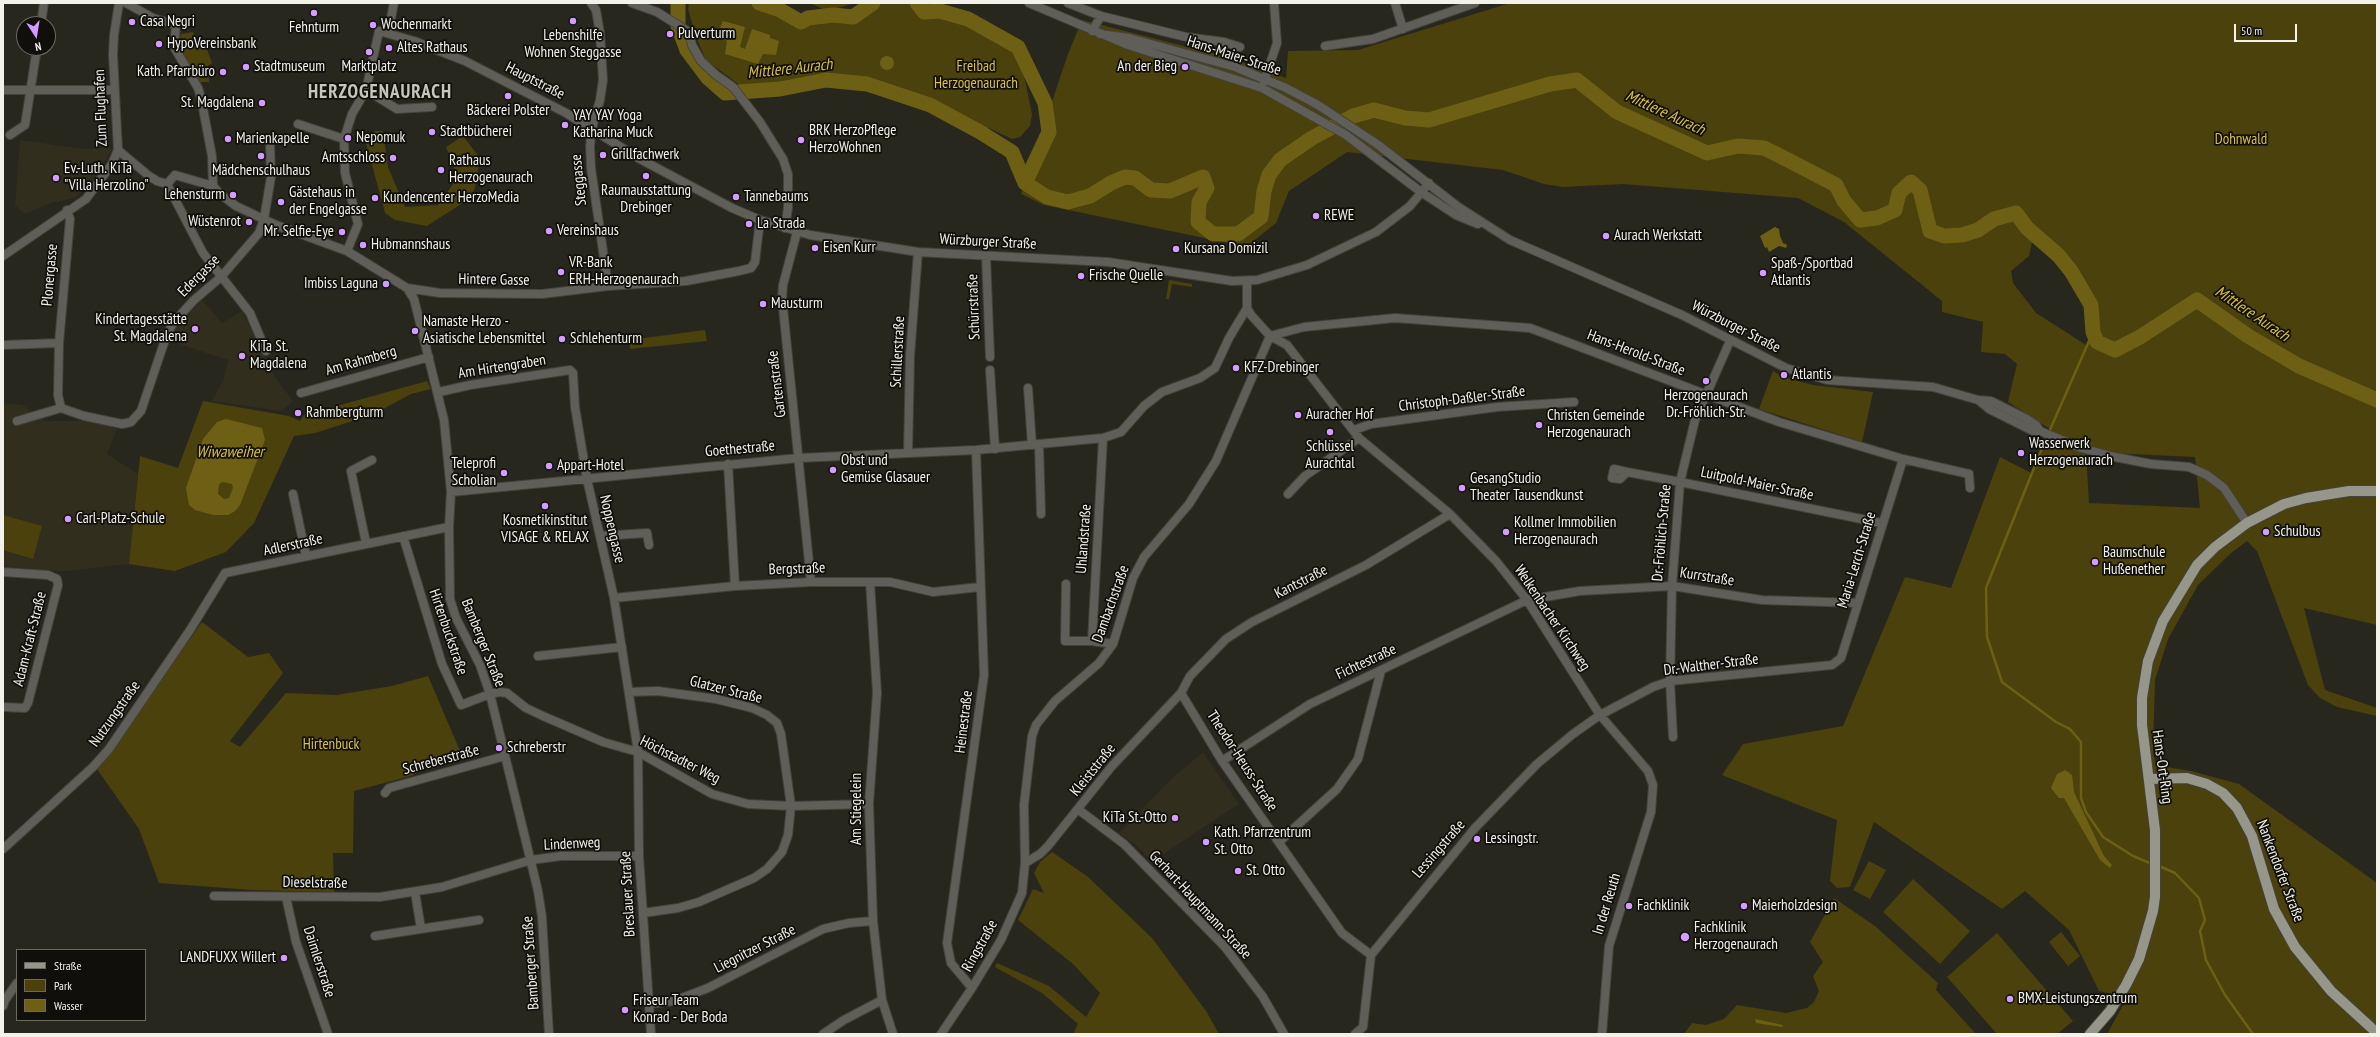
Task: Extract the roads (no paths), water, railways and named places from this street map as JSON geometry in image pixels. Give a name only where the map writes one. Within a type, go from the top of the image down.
[{"type":"main road","name":"Hans-Ort-Ring","points":[[2090,1034],[2110,1011],[2135,966],[2148,931],[2155,897],[2156,830],[2142,725],[2142,698],[2148,661],[2163,621],[2197,565],[2215,547],[2247,523],[2284,504],[2306,498],[2349,491],[2377,491]]},
{"type":"main road","name":"Nankendorfer Straße","points":[[2150,779],[2187,778],[2207,784],[2223,793],[2237,808],[2252,836],[2274,909],[2295,947],[2331,991],[2377,1033]]},
{"type":"street","points":[[42,16],[44,3]]},
{"type":"street","name":"Zum Flughafen","points":[[3,256],[86,198],[94,190],[112,164],[118,150],[114,90],[114,35],[119,3]]},
{"type":"street","points":[[126,3],[153,18],[176,25],[174,47],[198,88],[201,98],[212,156],[213,186],[175,175],[167,184]]},
{"type":"street","points":[[388,33],[394,3]]},
{"type":"street","name":"Steggasse","points":[[591,3],[596,10],[600,33],[603,80],[600,100],[592,128],[590,146],[591,168],[608,286]]},
{"type":"street","points":[[632,3],[657,12],[689,32],[692,46],[701,61],[737,92],[775,144],[783,159],[788,174],[788,208],[785,228]]},
{"type":"street","name":"Hans-Maier-Straße","points":[[1028,3],[1128,45],[1262,88],[1301,109],[1367,150],[1421,192]]},
{"type":"street","points":[[1068,3],[1101,16],[1186,37],[1224,42],[1240,48]]},
{"type":"street","points":[[1262,88],[1277,43],[1274,3]]},
{"type":"street","points":[[1394,3],[1403,29]]},
{"type":"street","points":[[1325,46],[1373,39],[1475,3]]},
{"type":"street","points":[[1092,31],[1101,16]]},
{"type":"street","name":"Hauptstraße","points":[[366,90],[379,31],[388,33],[465,61],[592,128],[632,154],[732,208]]},
{"type":"street","name":"Hans-Maier-Straße","points":[[1100,34],[1129,38],[1234,67],[1266,78],[1318,105],[1376,144],[1429,183]]},
{"type":"street","points":[[10,135],[25,125],[36,56]]},
{"type":"street","points":[[3,90],[114,90]]},
{"type":"street","points":[[347,251],[358,224],[345,173],[344,139],[352,114],[366,90],[398,109],[432,107]]},
{"type":"street","points":[[298,124],[344,139]]},
{"type":"street","name":"Edergasse","points":[[61,408],[84,416],[122,424],[130,422],[142,411],[166,337],[173,323],[194,300],[221,277],[259,233],[264,220],[271,177],[270,142]]},
{"type":"street","points":[[118,150],[149,176],[157,181],[167,184],[203,253],[250,313],[266,351]]},
{"type":"street","name":"Würzburger Straße","points":[[732,208],[760,220],[797,232],[918,252],[1108,262],[1247,282],[1268,278],[1294,270],[1354,244],[1397,217],[1429,183],[1457,206],[1510,240],[1682,315],[1730,341],[1786,368],[1814,377],[1851,383],[1933,387],[1978,400],[1991,410],[2033,431],[2040,431],[2053,437],[2114,457],[2189,467],[2207,475],[2224,488],[2247,523]]},
{"type":"street","name":"Hintere Gasse","points":[[213,186],[220,194],[236,206],[264,220],[347,251],[407,288],[440,293],[522,295],[569,292],[608,286],[686,281],[751,268],[755,262],[760,220]]},
{"type":"street","name":"Würzburger Straße","points":[[1421,192],[1456,215],[1494,230]]},
{"type":"street","name":"Plonergasse","points":[[61,408],[58,395],[59,343],[70,219],[67,210]]},
{"type":"street","name":"Gartenstraße","points":[[797,232],[783,285],[782,298],[800,458],[811,582]]},
{"type":"street","name":"Schillerstraße","points":[[908,453],[910,356],[918,252]]},
{"type":"street","name":"Schürrstraße","points":[[986,256],[990,356]]},
{"type":"street","points":[[1247,282],[1247,308]]},
{"type":"street","name":"Bamberger Straße","points":[[407,288],[414,299],[439,392],[447,444],[451,492],[448,573],[452,607],[480,665],[490,694],[531,860],[542,917],[549,1034]]},
{"type":"street","name":"Goethestraße","points":[[451,492],[800,458],[995,449],[1103,438],[1121,432],[1144,406],[1162,392],[1200,378],[1214,368],[1229,338],[1247,308]]},
{"type":"street","name":"Welkenbacher Kirchweg","points":[[1247,308],[1270,336],[1287,345],[1359,438],[1450,514],[1496,561],[1527,600],[1600,715],[1648,771],[1652,786]]},
{"type":"street","name":"Hans-Herold-Straße","points":[[1270,336],[1304,327],[1395,318],[1530,328],[1779,422],[1903,459],[1969,474],[1970,488]]},
{"type":"street","name":"Dambachstraße","points":[[1025,863],[1024,805],[1032,736],[1036,725],[1055,701],[1099,663],[1113,644],[1133,578],[1144,557],[1189,504],[1216,461],[1270,336]]},
{"type":"street","name":"Dr.-Fröhlich-Straße","points":[[1673,738],[1670,681],[1672,586],[1680,482],[1695,420],[1730,341]]},
{"type":"street","points":[[3,345],[59,343]]},
{"type":"street","name":"Am Rahmberg","points":[[301,393],[429,357]]},
{"type":"street","name":"Am Hirtengraben","points":[[439,392],[470,385],[570,370]]},
{"type":"street","name":"Noppengasse","points":[[570,370],[573,373],[575,407],[587,479],[614,598],[638,752]]},
{"type":"street","points":[[990,370],[995,449]]},
{"type":"street","points":[[1028,388],[1041,514]]},
{"type":"street","name":"Christoph-Daßler-Straße","points":[[1354,430],[1371,424],[1497,407],[1574,402]]},
{"type":"street","points":[[17,421],[61,408]]},
{"type":"street","name":"Uhlandstraße","points":[[1092,641],[1103,438]]},
{"type":"street","points":[[1288,494],[1305,476],[1359,438]]},
{"type":"street","name":"Heinestraße","points":[[972,988],[951,963],[947,943],[984,675],[976,450]]},
{"type":"street","name":"Maria-Lerch-Straße","points":[[1832,665],[1840,658],[1844,649],[1881,523],[1903,459]]},
{"type":"street","points":[[366,543],[351,471],[372,460]]},
{"type":"street","points":[[728,464],[735,586]]},
{"type":"street","name":"Luitpold-Maier-Straße","points":[[1627,472],[1881,523]]},
{"type":"street","points":[[293,494],[306,556]]},
{"type":"street","name":"Kantstraße","points":[[1181,693],[1190,676],[1226,639],[1252,622],[1366,565],[1450,514]]},
{"type":"street","name":"Adlerstraße","points":[[225,573],[449,527]]},
{"type":"street","points":[[600,536],[647,533],[648,545]]},
{"type":"street","name":"Hirtenbuckstraße","points":[[403,536],[442,664],[462,705],[490,694]]},
{"type":"street","name":"Adam-Kraft-Straße","points":[[3,572],[48,575],[57,579],[58,585],[28,703],[25,708],[3,707]]},
{"type":"street","name":"Nutzungstraße","points":[[3,849],[93,767],[109,749],[190,630],[225,573]]},
{"type":"street","name":"Bergstraße","points":[[614,598],[735,586],[811,582],[890,582],[933,592],[980,587]]},
{"type":"street","name":"Am Stiegelein","points":[[870,582],[876,692],[869,804],[873,921],[882,1000],[893,1034]]},
{"type":"street","name":"Uhlandstraße","points":[[1066,584],[1066,641],[1092,641],[1113,644]]},
{"type":"street","name":"Kurrstraße","points":[[1527,600],[1580,591],[1672,586],[1762,600],[1858,603]]},
{"type":"street","name":"Fichtestraße","points":[[1222,761],[1310,704],[1527,600]]},
{"type":"street","points":[[538,656],[622,647]]},
{"type":"street","name":"Dr.-Walther-Straße","points":[[1600,715],[1653,687],[1670,681],[1832,665]]},
{"type":"street","points":[[1279,842],[1337,789],[1358,759],[1380,671]]},
{"type":"street","name":"Glatzer Straße","points":[[629,692],[658,691],[716,699],[752,708],[767,715],[777,723],[781,734],[791,806],[788,835],[782,852],[763,872],[754,878],[699,902],[678,908],[643,912]]},
{"type":"street","name":"Höchstadter Weg","points":[[490,694],[499,692],[507,694],[543,716],[603,742],[638,752],[712,794],[748,804],[791,806],[869,804]]},
{"type":"street","name":"Theodor-Heuss-Straße","points":[[1181,693],[1222,761],[1342,933],[1370,955]]},
{"type":"street","name":"Kleiststraße","points":[[1025,863],[1040,854],[1079,810],[1112,766],[1181,693]]},
{"type":"street","name":"Lessingstraße","points":[[1370,955],[1437,873],[1509,792],[1555,748],[1600,715]]},
{"type":"street","name":"Breslauer Straße","points":[[638,752],[639,856],[651,1034]]},
{"type":"street","name":"Schreberstraße","points":[[385,793],[389,788],[505,756]]},
{"type":"street","name":"In der Reuth","points":[[1602,1034],[1609,946],[1651,812],[1652,786]]},
{"type":"street","name":"Gerhart-Hauptmann-Straße","points":[[1079,810],[1124,844],[1225,947],[1263,997],[1284,1034]]},
{"type":"street","name":"Lindenweg","points":[[531,860],[561,856],[639,856]]},
{"type":"street","name":"Dieselstraße","points":[[214,896],[349,898],[415,892],[483,876],[531,860]]},
{"type":"street","name":"Ringstraße","points":[[941,1034],[972,988],[1001,940],[1022,893],[1025,863]]},
{"type":"street","points":[[415,892],[421,929]]},
{"type":"street","name":"Daimlerstraße","points":[[286,897],[296,942],[328,1034]]},
{"type":"street","points":[[375,936],[479,920]]},
{"type":"street","name":"Liegnitzer Straße","points":[[649,1004],[674,1001],[708,988],[824,930],[849,923],[873,921]]},
{"type":"street","points":[[1355,1034],[1363,1027],[1370,955]]},
{"type":"street","points":[[3,1006],[16,985]]},
{"type":"street","points":[[823,1034],[844,1020],[882,1000]]},
{"type":"water","points":[[723,21],[745,27],[740,47],[745,49],[752,29],[770,35],[770,38],[779,41],[776,55],[763,54],[758,64],[725,54],[727,41],[717,35]]},
{"type":"water","points":[[884,56],[890,56],[894,60],[894,66],[890,70],[884,70],[880,66],[880,60]]},
{"type":"water","points":[[1775,227],[1779,229],[1783,243],[1787,245],[1786,248],[1779,246],[1769,252],[1767,247],[1765,248],[1760,236]]},
{"type":"water","name":"Wiwaweiher","points":[[226,419],[262,428],[265,440],[240,505],[235,511],[228,515],[213,515],[195,510],[189,505],[186,488],[203,439],[217,422]],"holes":[[[223,482],[232,484],[233,488],[229,498],[224,499],[218,494],[219,484]]]},
{"type":"water","points":[[2065,770],[2072,775],[2074,792],[2104,856],[2112,865],[2110,868],[2100,860],[2064,798],[2059,798],[2051,788],[2057,774]]},
{"type":"water","points":[[1755,1019],[1783,1025],[1782,1027],[1756,1023]]},
{"type":"waterway","name":"Mittlere Aurach","points":[[678,3],[678,26],[687,50],[708,78],[725,93],[780,89],[826,80],[867,84],[930,105],[980,132],[1012,152],[1025,183]]},
{"type":"waterway","name":"Mittlere Aurach","points":[[759,3],[780,10],[801,22],[808,18],[833,15],[853,17],[873,3]]},
{"type":"waterway","name":"Mittlere Aurach","points":[[917,3],[924,12],[940,11],[968,19],[1018,47],[1045,103],[1049,132],[1025,183],[1047,197],[1068,202],[1090,196],[1111,183],[1125,177],[1135,178],[1151,190],[1170,191],[1203,177],[1207,188],[1199,202],[1198,222],[1213,234],[1238,234],[1261,217],[1264,191],[1269,175],[1280,160],[1312,138],[1353,116],[1374,110],[1405,118],[1429,120],[1550,84],[1577,80],[1617,112],[1707,153],[1738,146],[1764,148],[1836,185],[1844,201],[1860,220],[1877,218],[1895,210],[1899,193],[1911,182],[1920,190],[1930,231],[1944,236],[1962,235],[1978,230],[1994,219],[2016,213],[2027,228],[2059,256],[2071,271],[2091,305],[2093,332],[2097,342],[2115,350],[2140,337],[2197,300],[2248,336],[2299,366],[2377,400]]},
{"type":"waterway","points":[[2093,332],[2042,448],[1986,588],[1987,637],[2002,682],[2056,722],[2070,729],[2081,742],[2081,798],[2086,812],[2103,837],[2133,856],[2152,864]]},
{"type":"waterway","points":[[2159,866],[2175,873],[2199,898],[2205,920],[2200,931],[2206,960],[2225,995],[2253,1034]]},
{"type":"place","name":"Fehnturm","points":[[314,13]]},
{"type":"place","name":"Lebenshilfe Wohnen Steggasse","points":[[573,21]]},
{"type":"place","name":"Casa Negri","points":[[132,22]]},
{"type":"place","name":"Wochenmarkt","points":[[373,25]]},
{"type":"place","name":"Pulverturm","points":[[670,34]]},
{"type":"place","name":"HypoVereinsbank","points":[[159,44]]},
{"type":"place","name":"Altes Rathaus","points":[[389,48]]},
{"type":"place","name":"Marktplatz","points":[[369,52]]},
{"type":"place","name":"Stadtmuseum","points":[[246,67]]},
{"type":"place","name":"An der Bieg","points":[[1185,67]]},
{"type":"place","name":"Kath. Pfarrbüro","points":[[223,72]]},
{"type":"place","name":"Bäckerei Polster","points":[[508,96]]},
{"type":"place","name":"St. Magdalena","points":[[262,103]]},
{"type":"place","name":"YAY YAY Yoga Katharina Muck","points":[[565,125]]},
{"type":"place","name":"Stadtbücherei","points":[[432,132]]},
{"type":"place","name":"Nepomuk","points":[[348,138]]},
{"type":"place","name":"Marienkapelle","points":[[228,139]]},
{"type":"place","name":"BRK HerzoPflege HerzoWohnen","points":[[801,140]]},
{"type":"place","name":"Grillfachwerk","points":[[603,155]]},
{"type":"place","name":"Mädchenschulhaus","points":[[261,156]]},
{"type":"place","name":"Amtsschloss","points":[[393,158]]},
{"type":"place","name":"Rathaus Herzogenaurach","points":[[441,170]]},
{"type":"place","name":"Raumausstattung Drebinger","points":[[646,176]]},
{"type":"place","name":"Ev.-Luth. KiTa \"Villa Herzolino\"","points":[[56,178]]},
{"type":"place","name":"Lehensturm","points":[[233,195]]},
{"type":"place","name":"Tannebaums","points":[[736,197]]},
{"type":"place","name":"Kundencenter HerzoMedia","points":[[375,198]]},
{"type":"place","name":"Gästehaus in der Engelgasse","points":[[281,202]]},
{"type":"place","name":"REWE","points":[[1316,216]]},
{"type":"place","name":"Wüstenrot","points":[[249,222]]},
{"type":"place","name":"La Strada","points":[[749,224]]},
{"type":"place","name":"Vereinshaus","points":[[549,231]]},
{"type":"place","name":"Mr. Selfie-Eye","points":[[342,232]]},
{"type":"place","name":"Aurach Werkstatt","points":[[1606,236]]},
{"type":"place","name":"Hubmannshaus","points":[[363,245]]},
{"type":"place","name":"Eisen Kurr","points":[[815,248]]},
{"type":"place","name":"Kursana Domizil","points":[[1176,249]]},
{"type":"place","name":"VR-Bank ERH-Herzogenaurach","points":[[561,272]]},
{"type":"place","name":"Spaß-/Sportbad Atlantis","points":[[1763,273]]},
{"type":"place","name":"Frische Quelle","points":[[1081,276]]},
{"type":"place","name":"Imbiss Laguna","points":[[386,284]]},
{"type":"place","name":"Mausturm","points":[[763,304]]},
{"type":"place","name":"Kindertagesstätte St. Magdalena","points":[[195,329]]},
{"type":"place","name":"Namaste Herzo - Asiatische Lebensmittel","points":[[415,331]]},
{"type":"place","name":"Schlehenturm","points":[[562,339]]},
{"type":"place","name":"KiTa St. Magdalena","points":[[242,356]]},
{"type":"place","name":"KFZ-Drebinger","points":[[1236,368]]},
{"type":"place","name":"Atlantis","points":[[1784,375]]},
{"type":"place","name":"Herzogenaurach Dr.-Fröhlich-Str.","points":[[1706,381]]},
{"type":"place","name":"Rahmbergturm","points":[[298,413]]},
{"type":"place","name":"Auracher Hof","points":[[1298,415]]},
{"type":"place","name":"Christen Gemeinde Herzogenaurach","points":[[1539,425]]},
{"type":"place","name":"Schlüssel Aurachtal","points":[[1330,432]]},
{"type":"place","name":"Wasserwerk Herzogenaurach","points":[[2021,453]]},
{"type":"place","name":"Appart-Hotel","points":[[549,466]]},
{"type":"place","name":"Obst und Gemüse Glasauer","points":[[833,470]]},
{"type":"place","name":"Teleprofi Scholian","points":[[504,473]]},
{"type":"place","name":"GesangStudio Theater Tausendkunst","points":[[1462,488]]},
{"type":"place","name":"Kosmetikinstitut VISAGE & RELAX","points":[[545,506]]},
{"type":"place","name":"Carl-Platz-Schule","points":[[68,519]]},
{"type":"place","name":"Kollmer Immobilien Herzogenaurach","points":[[1506,532]]},
{"type":"place","name":"Schulbus","points":[[2266,532]]},
{"type":"place","name":"Baumschule Hußenether","points":[[2095,562]]},
{"type":"place","name":"Schreberstr","points":[[499,748]]},
{"type":"place","name":"KiTa St.-Otto","points":[[1175,818]]},
{"type":"place","name":"Lessingstr.","points":[[1477,839]]},
{"type":"place","name":"Kath. Pfarrzentrum St. Otto","points":[[1206,842]]},
{"type":"place","name":"St. Otto","points":[[1238,871]]},
{"type":"place","name":"Fachklinik","points":[[1629,906]]},
{"type":"place","name":"Maierholzdesign","points":[[1744,906]]},
{"type":"place","name":"Fachklinik Herzogenaurach","points":[[1685,937]]},
{"type":"place","name":"LANDFUXX Willert","points":[[284,958]]},
{"type":"place","name":"BMX-Leistungszentrum","points":[[2010,999]]},
{"type":"place","name":"Friseur Team Konrad - Der Boda","points":[[625,1010]]},
{"type":"district","name":"HERZOGENAURACH","points":[[380,93]]},
{"type":"park label","name":"Freibad Herzogenaurach","points":[[976,76]]},
{"type":"park label","name":"Dohnwald","points":[[2241,140]]},
{"type":"park label","name":"Hirtenbuck","points":[[331,745]]}]
